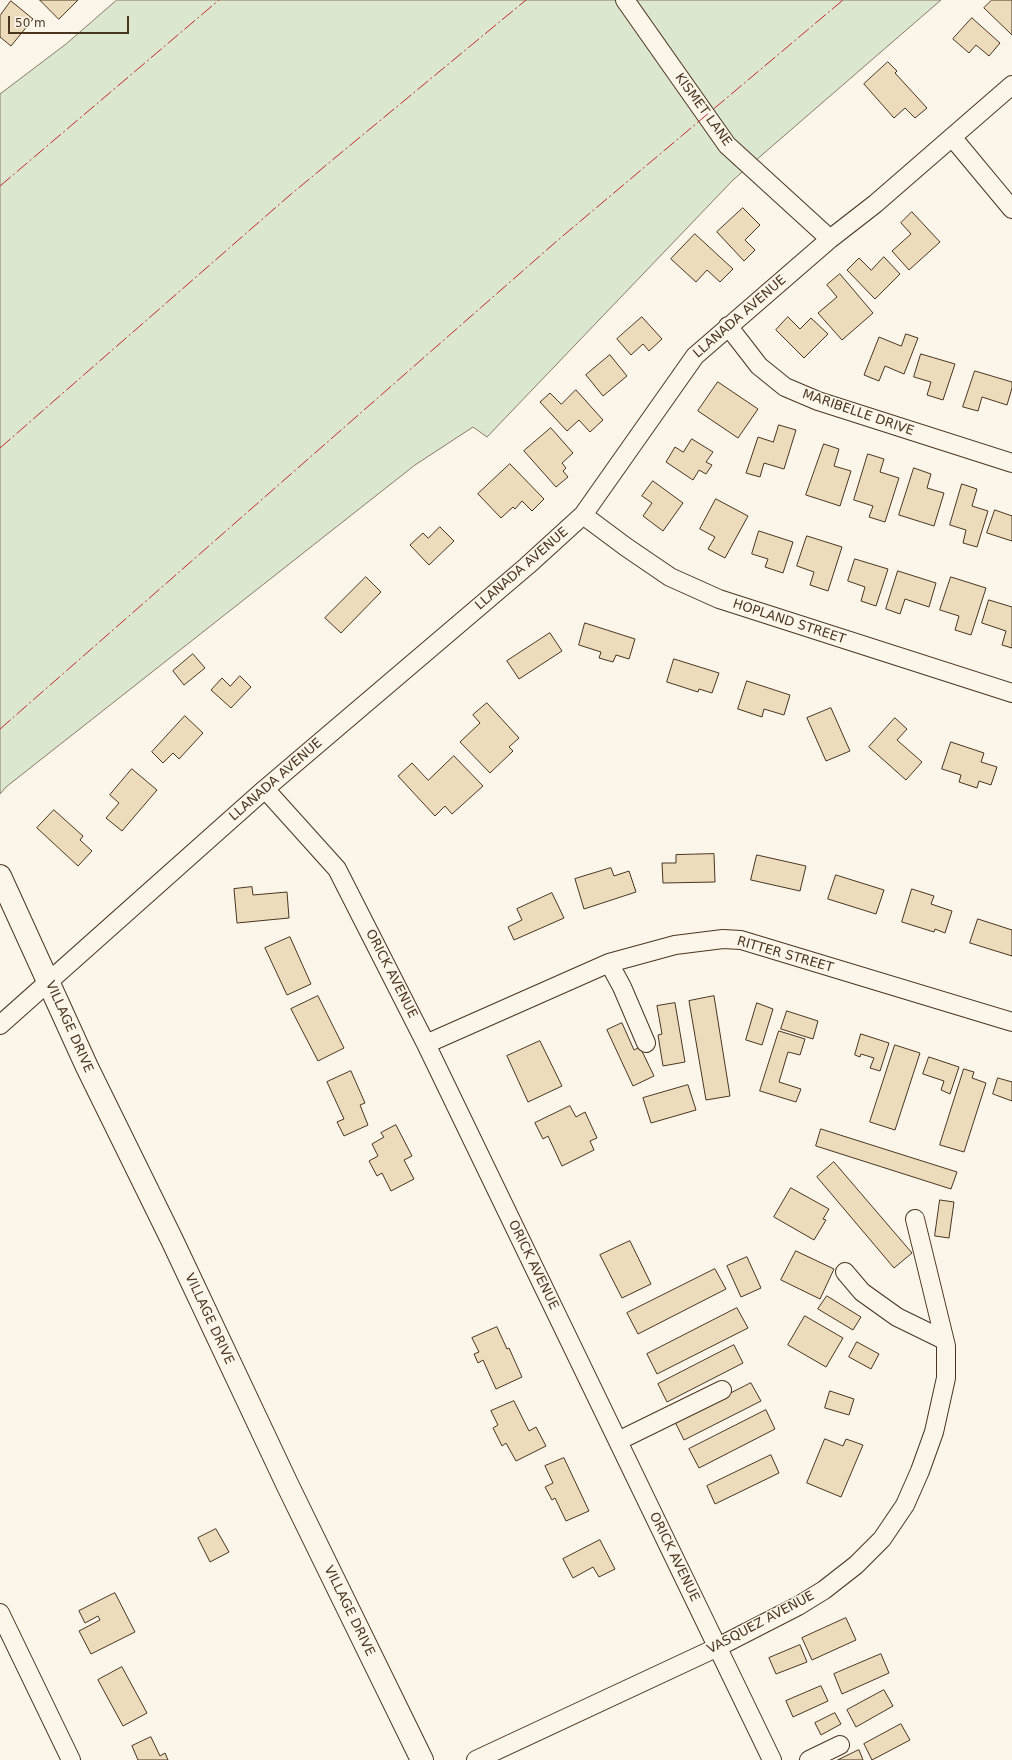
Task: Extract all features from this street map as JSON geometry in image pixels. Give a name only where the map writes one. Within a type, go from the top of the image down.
[{"type":"main road","name":"VILLAGE DRIVE","points":[[0,876],[87,1067],[172,1240],[288,1486],[422,1760]]},
{"type":"street","name":"KISMET LANE","points":[[625,0],[727,145],[830,239]]},
{"type":"street","name":"LLANADA AVENUE","points":[[0,1025],[265,789],[527,566],[583,515],[694,356],[830,239],[875,204],[1012,85]]},
{"type":"street","points":[[952,137],[1012,209]]},
{"type":"street","name":"MARIBELLE DRIVE","points":[[728,326],[759,366],[786,387],[818,401],[1012,463]]},
{"type":"street","name":"HOPLAND STREET","points":[[583,515],[670,577],[719,599],[1012,693]]},
{"type":"street","name":"ORICK AVENUE","points":[[265,789],[337,869],[426,1044],[772,1760]]},
{"type":"street","name":"RITTER STREET","points":[[426,1044],[609,963],[675,945],[723,939],[741,940],[1012,1022]]},
{"type":"street","points":[[609,963],[622,987],[646,1043]]},
{"type":"street","name":"VASQUEZ AVENUE","points":[[476,1760],[718,1646],[798,1606],[824,1590],[856,1565],[882,1539],[905,1505],[920,1471],[934,1432],[946,1378],[944,1340],[915,1219]]},
{"type":"street","points":[[845,1272],[862,1292],[897,1317],[944,1340]]},
{"type":"street","points":[[618,1441],[722,1390]]},
{"type":"street","points":[[0,1613],[71,1760]]},
{"type":"street","points":[[809,1760],[840,1746]]},
{"type":"green space","points":[[117,0],[941,0],[733,180],[487,437],[473,427],[415,465],[6,787],[0,794],[0,94],[66,44]]},
{"type":"building","points":[[40,0],[78,0],[59,19]]},
{"type":"building","points":[[992,0],[1012,0],[1012,35],[984,8]]},
{"type":"building","points":[[11,1],[33,19],[11,46],[0,37],[0,16]]},
{"type":"building","points":[[972,18],[1000,43],[989,56],[976,45],[969,53],[953,39]]},
{"type":"building","points":[[888,62],[897,71],[895,73],[927,108],[915,118],[905,108],[894,118],[864,84]]},
{"type":"building","points":[[743,208],[760,225],[745,240],[755,250],[744,261],[717,232]]},
{"type":"building","points":[[912,212],[940,242],[909,270],[892,251],[911,234],[901,223]]},
{"type":"building","points":[[695,234],[733,269],[720,282],[707,270],[696,282],[671,259]]},
{"type":"building","points":[[884,257],[900,274],[875,299],[847,270],[859,258],[871,270]]},
{"type":"building","points":[[840,274],[873,313],[842,340],[818,313],[837,297],[827,285]]},
{"type":"building","points":[[642,317],[662,339],[649,351],[643,344],[631,355],[617,339]]},
{"type":"building","points":[[788,317],[800,329],[811,318],[828,334],[804,358],[776,330]]},
{"type":"building","points":[[906,334],[918,338],[904,374],[885,366],[879,381],[864,375],[879,337],[901,346]]},
{"type":"building","points":[[921,354],[955,364],[943,400],[927,395],[931,382],[914,377]]},
{"type":"building","points":[[610,355],[627,376],[603,396],[586,375]]},
{"type":"building","points":[[975,371],[1012,382],[1012,388],[1007,405],[982,397],[978,411],[963,407]]},
{"type":"building","points":[[718,382],[758,409],[738,438],[698,411]]},
{"type":"building","points":[[576,390],[603,420],[590,432],[579,420],[567,431],[540,402],[550,393],[561,404]]},
{"type":"building","points":[[779,425],[796,430],[784,469],[764,463],[760,477],[746,473],[758,437],[773,442]]},
{"type":"building","points":[[551,428],[573,453],[562,463],[566,468],[563,471],[568,477],[556,487],[524,451]]},
{"type":"building","points":[[692,439],[713,452],[706,462],[712,465],[706,474],[699,470],[693,480],[666,462],[675,447],[683,452]]},
{"type":"building","points":[[824,444],[839,449],[834,466],[851,471],[840,506],[806,495]]},
{"type":"building","points":[[868,454],[884,459],[880,472],[899,478],[885,522],[869,517],[873,506],[854,500]]},
{"type":"building","points":[[510,464],[544,499],[532,511],[522,501],[515,509],[513,507],[501,518],[478,494]]},
{"type":"building","points":[[914,468],[931,474],[927,488],[944,493],[934,526],[899,515]]},
{"type":"building","points":[[653,481],[683,503],[663,531],[643,516],[652,503],[642,496]]},
{"type":"building","points":[[962,484],[977,489],[972,506],[988,511],[977,547],[963,543],[966,530],[950,525]]},
{"type":"building","points":[[716,499],[748,516],[725,558],[708,549],[715,537],[700,529]]},
{"type":"building","points":[[995,510],[1012,516],[1012,541],[987,533]]},
{"type":"building","points":[[440,527],[454,541],[429,565],[410,545],[423,533],[428,538]]},
{"type":"building","points":[[759,531],[793,542],[783,573],[765,567],[768,559],[752,554]]},
{"type":"building","points":[[807,536],[842,547],[828,591],[810,585],[814,572],[797,566]]},
{"type":"building","points":[[855,559],[888,569],[876,606],[861,601],[865,587],[848,581]]},
{"type":"building","points":[[898,571],[936,583],[929,607],[905,599],[900,614],[886,609]]},
{"type":"building","points":[[366,577],[381,592],[341,633],[325,618]]},
{"type":"building","points":[[951,577],[986,588],[971,635],[955,630],[959,616],[940,610]]},
{"type":"building","points":[[989,600],[1012,607],[1012,648],[1002,645],[1006,631],[982,623]]},
{"type":"building","points":[[585,623],[635,639],[629,659],[616,655],[613,662],[599,658],[601,652],[579,645]]},
{"type":"building","points":[[550,633],[562,651],[519,679],[507,661]]},
{"type":"building","points":[[193,654],[205,668],[184,685],[173,671]]},
{"type":"building","points":[[674,659],[719,673],[712,693],[699,689],[698,692],[667,682]]},
{"type":"building","points":[[240,676],[251,687],[231,708],[211,690],[222,678],[230,686]]},
{"type":"building","points":[[747,681],[790,695],[784,715],[764,709],[762,717],[738,709]]},
{"type":"building","points":[[487,703],[519,738],[509,747],[513,751],[490,773],[460,742],[480,723],[473,715]]},
{"type":"building","points":[[831,708],[850,751],[826,761],[807,718]]},
{"type":"building","points":[[185,716],[203,733],[179,759],[173,753],[163,763],[152,752]]},
{"type":"building","points":[[895,718],[907,729],[897,740],[922,762],[906,780],[869,747]]},
{"type":"building","points":[[951,742],[984,753],[981,762],[997,767],[991,785],[979,781],[977,788],[959,782],[961,775],[942,769]]},
{"type":"building","points":[[454,756],[483,786],[452,814],[445,806],[435,816],[398,776],[412,763],[428,780]]},
{"type":"building","points":[[132,769],[157,790],[122,831],[106,818],[119,803],[110,795]]},
{"type":"building","points":[[54,810],[83,836],[80,840],[92,851],[78,866],[37,828]]},
{"type":"building","points":[[714,854],[715,882],[663,883],[662,863],[676,863],[676,855]]},
{"type":"building","points":[[757,855],[806,866],[800,891],[751,880]]},
{"type":"building","points":[[611,868],[614,876],[629,871],[636,892],[584,909],[575,879]]},
{"type":"building","points":[[836,875],[884,890],[876,914],[828,899]]},
{"type":"building","points":[[252,887],[253,895],[287,892],[289,918],[237,923],[234,889]]},
{"type":"building","points":[[912,889],[934,896],[931,904],[952,911],[945,933],[935,929],[934,932],[902,922]]},
{"type":"building","points":[[552,893],[564,918],[514,940],[508,927],[522,920],[517,909]]},
{"type":"building","points":[[978,919],[1012,930],[1012,956],[970,943]]},
{"type":"building","points":[[290,937],[311,984],[287,995],[265,948]]},
{"type":"building","points":[[318,996],[344,1048],[318,1061],[291,1009]]},
{"type":"building","points":[[714,996],[730,1096],[706,1100],[689,1001]]},
{"type":"building","points":[[675,1003],[685,1062],[663,1066],[658,1035],[662,1034],[657,1006]]},
{"type":"building","points":[[757,1003],[773,1009],[762,1045],[746,1040]]},
{"type":"building","points":[[787,1011],[818,1021],[813,1039],[781,1029]]},
{"type":"building","points":[[622,1023],[634,1050],[640,1047],[654,1076],[633,1086],[607,1030]]},
{"type":"building","points":[[779,1031],[805,1039],[800,1055],[788,1052],[779,1082],[801,1089],[796,1102],[760,1091]]},
{"type":"building","points":[[861,1034],[889,1043],[880,1071],[870,1068],[874,1058],[861,1054],[860,1057],[855,1055]]},
{"type":"building","points":[[540,1041],[562,1086],[528,1102],[507,1056]]},
{"type":"building","points":[[895,1045],[920,1053],[895,1130],[870,1122]]},
{"type":"building","points":[[929,1057],[959,1067],[950,1094],[941,1090],[944,1081],[923,1074]]},
{"type":"building","points":[[964,1069],[974,1072],[972,1078],[986,1083],[964,1152],[940,1145]]},
{"type":"building","points":[[351,1071],[365,1103],[360,1105],[368,1125],[344,1136],[337,1122],[344,1119],[327,1082]]},
{"type":"building","points":[[998,1078],[1012,1082],[1012,1101],[993,1094]]},
{"type":"building","points":[[688,1085],[696,1110],[651,1123],[643,1098]]},
{"type":"building","points":[[570,1106],[576,1117],[585,1112],[597,1138],[590,1141],[594,1150],[562,1166],[548,1136],[543,1139],[535,1123]]},
{"type":"building","points":[[396,1125],[412,1156],[404,1160],[414,1179],[391,1191],[382,1173],[377,1176],[369,1161],[378,1156],[372,1144],[384,1137],[381,1133]]},
{"type":"building","points":[[821,1129],[957,1172],[951,1189],[816,1146]]},
{"type":"building","points":[[834,1162],[912,1253],[894,1268],[817,1177]]},
{"type":"building","points":[[791,1188],[829,1209],[823,1219],[826,1220],[814,1240],[774,1217]]},
{"type":"building","points":[[940,1200],[954,1202],[949,1238],[935,1236]]},
{"type":"building","points":[[630,1241],[651,1284],[622,1298],[600,1255]]},
{"type":"building","points":[[796,1251],[834,1269],[820,1299],[781,1280]]},
{"type":"building","points":[[747,1257],[761,1288],[741,1297],[727,1266]]},
{"type":"building","points":[[715,1269],[726,1289],[638,1334],[627,1313]]},
{"type":"building","points":[[827,1296],[861,1317],[853,1330],[818,1309]]},
{"type":"building","points":[[737,1308],[748,1328],[657,1374],[647,1354]]},
{"type":"building","points":[[805,1316],[843,1338],[826,1367],[788,1345]]},
{"type":"building","points":[[497,1327],[507,1349],[509,1348],[522,1377],[496,1389],[483,1360],[478,1363],[474,1354],[479,1352],[472,1338]]},
{"type":"building","points":[[857,1342],[879,1354],[871,1369],[849,1357]]},
{"type":"building","points":[[734,1345],[743,1363],[667,1402],[658,1384]]},
{"type":"building","points":[[751,1383],[761,1401],[684,1440],[675,1422]]},
{"type":"building","points":[[830,1391],[854,1399],[849,1415],[825,1408]]},
{"type":"building","points":[[514,1401],[529,1431],[536,1427],[546,1446],[516,1461],[506,1443],[502,1446],[493,1428],[498,1425],[491,1411]]},
{"type":"building","points":[[766,1410],[775,1429],[699,1468],[689,1449]]},
{"type":"building","points":[[825,1439],[843,1446],[846,1439],[863,1445],[841,1497],[807,1483]]},
{"type":"building","points":[[771,1455],[779,1473],[715,1504],[707,1486]]},
{"type":"building","points":[[564,1458],[589,1511],[566,1521],[555,1498],[552,1500],[545,1487],[553,1483],[545,1466]]},
{"type":"building","points":[[216,1529],[229,1552],[210,1562],[198,1538]]},
{"type":"building","points":[[600,1540],[615,1569],[599,1577],[593,1567],[573,1578],[563,1559]]},
{"type":"building","points":[[115,1593],[135,1632],[91,1654],[79,1631],[100,1620],[98,1616],[85,1623],[79,1611]]},
{"type":"building","points":[[846,1618],[856,1640],[812,1660],[802,1638]]},
{"type":"building","points":[[800,1645],[807,1662],[776,1674],[769,1658]]},
{"type":"building","points":[[881,1654],[889,1673],[842,1694],[834,1674]]},
{"type":"building","points":[[122,1667],[147,1713],[123,1726],[98,1680]]},
{"type":"building","points":[[821,1686],[828,1701],[793,1717],[786,1701]]},
{"type":"building","points":[[884,1690],[893,1706],[856,1727],[847,1710]]},
{"type":"building","points":[[835,1713],[841,1724],[821,1735],[815,1723]]},
{"type":"building","points":[[901,1724],[910,1740],[872,1760],[864,1744]]},
{"type":"building","points":[[151,1737],[160,1756],[165,1753],[168,1760],[138,1760],[132,1746]]},
{"type":"building","points":[[859,1750],[863,1760],[838,1760]]},
{"type":"power","points":[[0,186],[219,0]]},
{"type":"power","points":[[0,448],[290,195],[526,0]]},
{"type":"power","points":[[0,729],[558,240],[843,0]]}]
